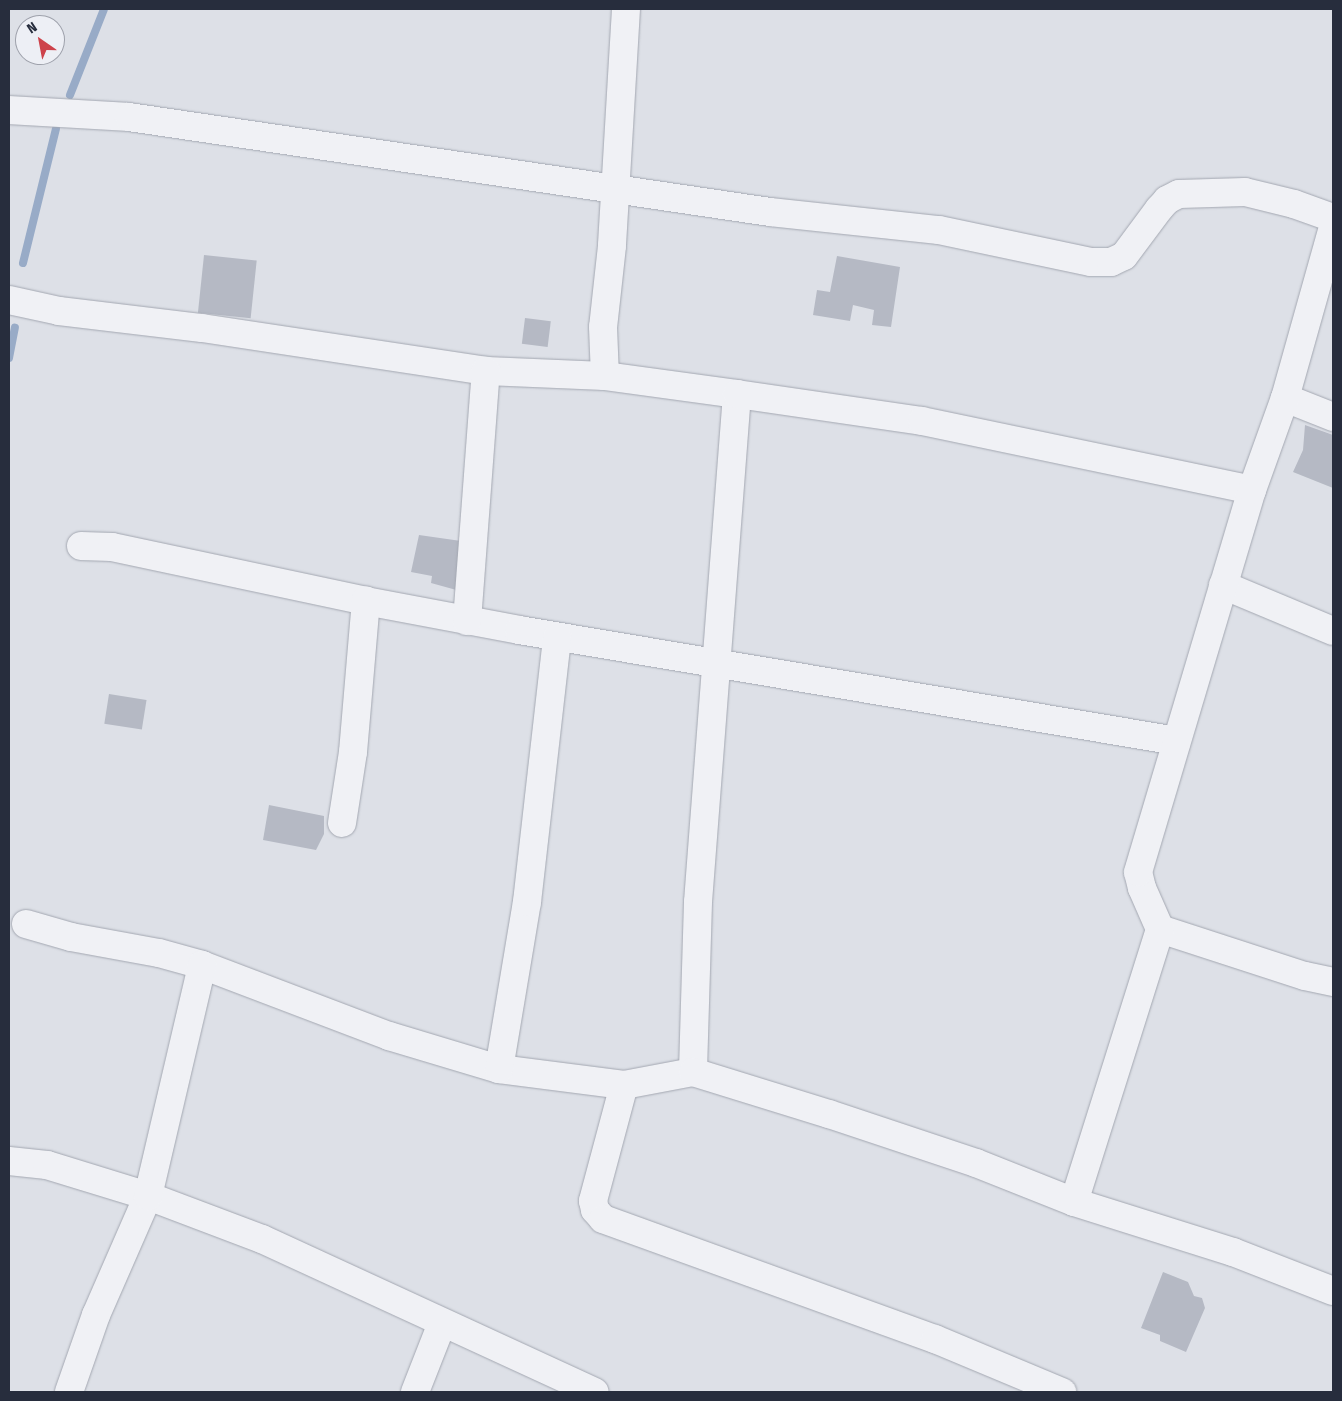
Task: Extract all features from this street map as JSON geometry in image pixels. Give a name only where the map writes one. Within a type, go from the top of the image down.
[{"type":"street","points":[[605,376],[603,327],[612,246],[626,9]]},
{"type":"street","points":[[9,110],[129,117],[770,212],[939,230],[1091,262],[1111,262],[1124,256],[1159,209],[1167,200],[1179,194],[1245,192],[1294,204],[1333,218]]},
{"type":"street","points":[[1074,1202],[1160,929],[1145,896],[1138,872],[1252,490],[1285,398],[1333,227]]},
{"type":"street","points":[[9,300],[59,311],[202,328],[486,371],[605,376],[922,421],[1252,490]]},
{"type":"street","points":[[467,621],[486,371]]},
{"type":"street","points":[[693,1072],[698,902],[737,394]]},
{"type":"street","points":[[1285,398],[1333,417]]},
{"type":"street","points":[[80,546],[112,547],[366,602],[557,637],[1177,741]]},
{"type":"street","points":[[1223,585],[1333,632]]},
{"type":"street","points":[[342,823],[353,752],[366,602]]},
{"type":"street","points":[[499,1069],[527,902],[557,637]]},
{"type":"street","points":[[26,924],[71,937],[159,953],[202,965],[389,1036],[499,1069],[624,1085],[693,1072],[829,1114],[976,1163],[1074,1202],[1234,1252],[1333,1291]]},
{"type":"street","points":[[1160,929],[1305,976],[1333,982]]},
{"type":"street","points":[[69,1392],[96,1315],[148,1196],[202,965]]},
{"type":"street","points":[[624,1085],[593,1201],[595,1210],[603,1219],[935,1340],[1062,1392]]},
{"type":"street","points":[[9,1161],[47,1165],[148,1196],[262,1239],[594,1392]]},
{"type":"street","points":[[415,1392],[442,1323]]},
{"type":"building","points":[[204,255],[257,261],[251,318],[198,313]]},
{"type":"building","points":[[837,256],[900,267],[891,327],[872,325],[874,310],[853,305],[850,321],[813,315],[817,290],[830,292]]},
{"type":"building","points":[[525,318],[551,321],[548,347],[522,344]]},
{"type":"building","points":[[1305,425],[1333,435],[1333,488],[1293,472],[1303,450]]},
{"type":"building","points":[[419,535],[468,542],[460,591],[431,583],[432,576],[411,572]]},
{"type":"building","points":[[109,694],[147,700],[142,730],[104,724]]},
{"type":"building","points":[[269,805],[324,816],[324,834],[316,850],[263,840]]},
{"type":"building","points":[[1163,1272],[1188,1282],[1194,1296],[1202,1298],[1205,1308],[1186,1352],[1160,1341],[1160,1335],[1141,1328]]},
{"type":"waterway","points":[[70,95],[104,9]]},
{"type":"waterway","points":[[23,263],[56,129]]},
{"type":"waterway","points":[[9,358],[15,328]]}]
